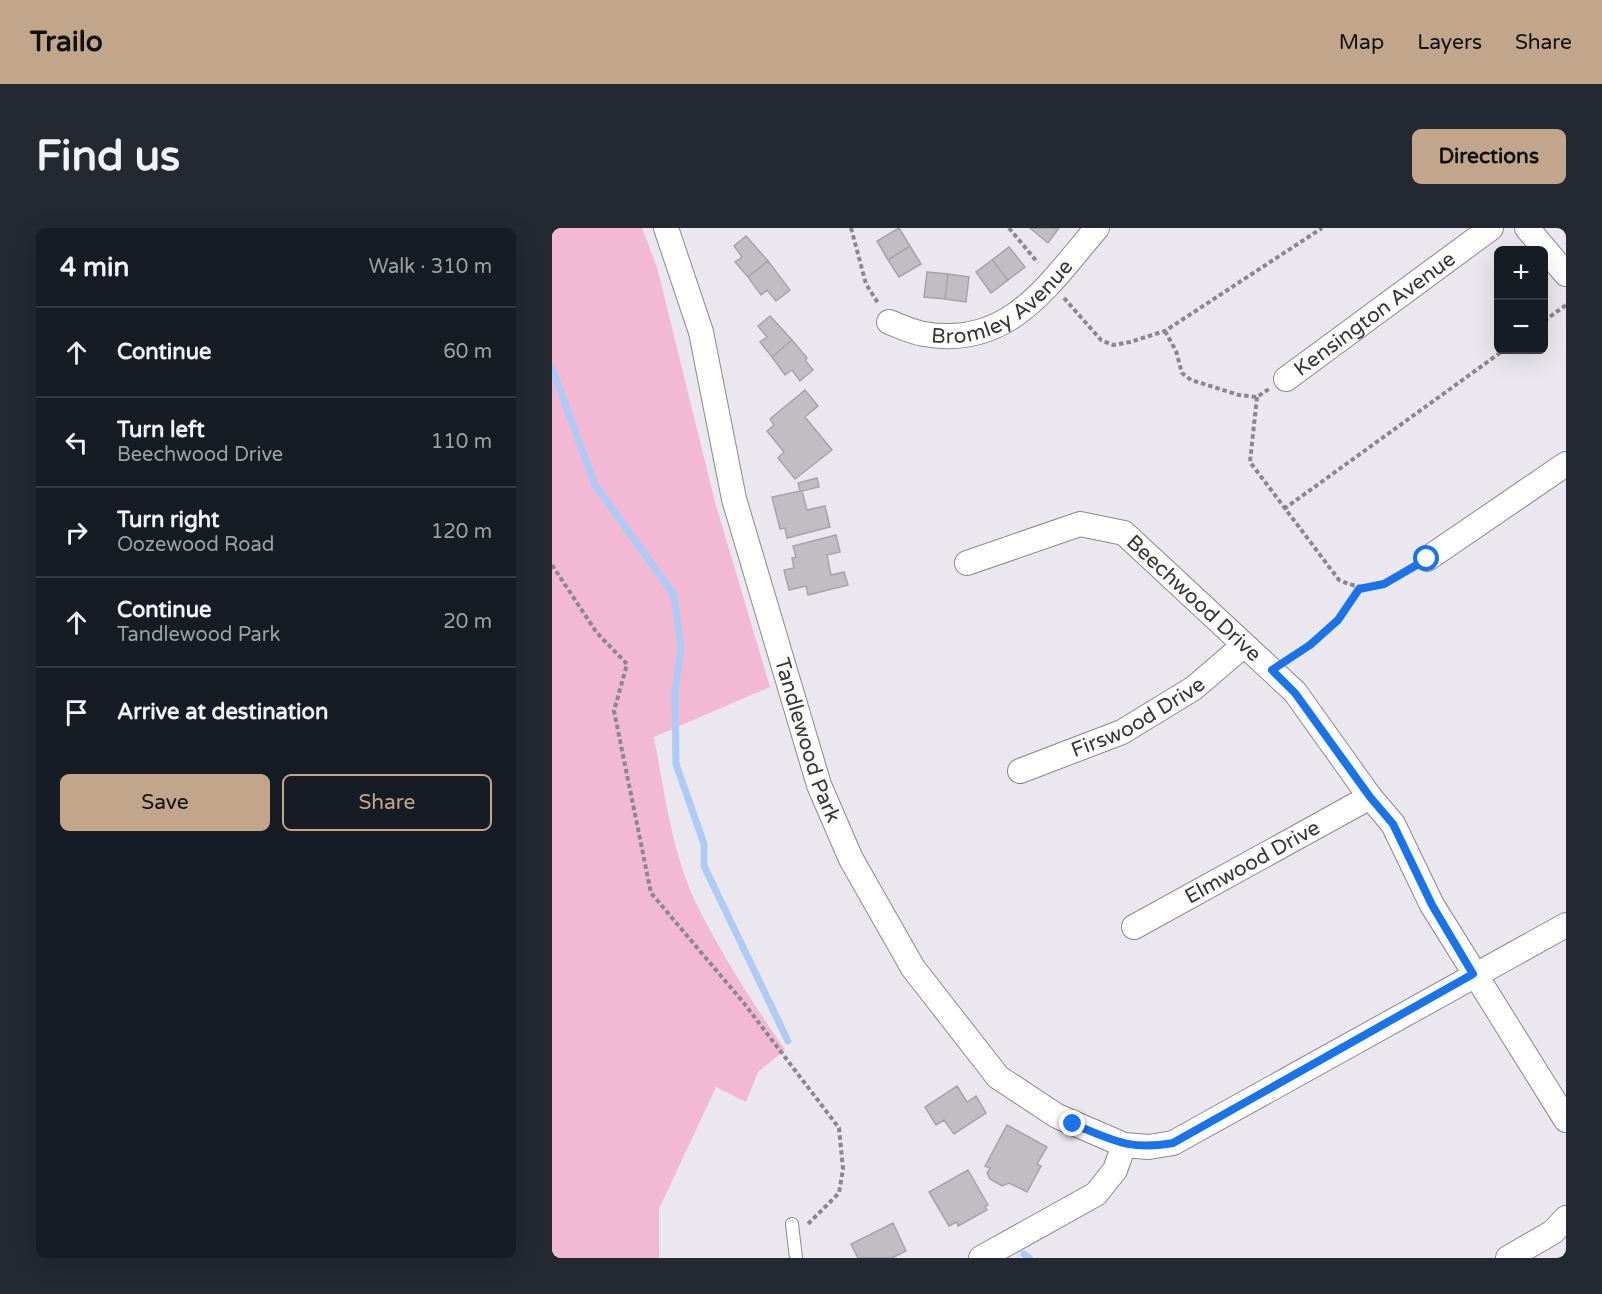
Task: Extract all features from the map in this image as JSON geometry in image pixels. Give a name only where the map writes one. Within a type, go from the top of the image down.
[{"type":"street","name":"Tandlewood Park","points":[[666,228],[701,332],[738,510],[819,785],[850,859],[913,968],[998,1077],[1057,1116],[1124,1145],[1149,1148],[1173,1143],[1473,974],[1566,925]]},
{"type":"street","name":"Bromley Avenue","points":[[889,322],[924,334],[970,335],[1010,320],[1050,282],[1097,228]]},
{"type":"street","name":"Kensington Avenue","points":[[1286,379],[1491,228]]},
{"type":"street","points":[[1527,228],[1566,274]]},
{"type":"street","points":[[1427,559],[1566,464]]},
{"type":"street","name":"Beechwood Drive","points":[[967,563],[1080,524],[1124,533],[1272,670],[1295,693],[1370,797],[1393,824],[1432,905],[1566,1120]]},
{"type":"street","name":"Firswood Drive","points":[[1020,771],[1122,732],[1194,688],[1244,645]]},
{"type":"street","name":"Elmwood Drive","points":[[1134,927],[1370,797]]},
{"type":"street","points":[[981,1258],[1096,1194],[1115,1170],[1124,1145]]},
{"type":"street","points":[[1508,1258],[1553,1232],[1566,1218]]},
{"type":"lane","points":[[793,1230],[796,1258]]},
{"type":"path","points":[[851,228],[866,284],[889,322]]},
{"type":"path","points":[[1009,228],[1044,270],[1050,282],[1101,340],[1113,345],[1165,331],[1322,228]]},
{"type":"path","points":[[1548,318],[1566,305]]},
{"type":"path","points":[[1165,331],[1176,351],[1182,373],[1191,380],[1239,395],[1257,397],[1286,379]]},
{"type":"path","points":[[1284,509],[1498,354]]},
{"type":"path","points":[[1257,397],[1250,462],[1339,580],[1359,589],[1384,584],[1427,559]]},
{"type":"path","points":[[552,565],[597,633],[627,664],[614,711],[651,893],[743,1002],[839,1128],[843,1169],[839,1193],[821,1213],[793,1230]]},
{"type":"path","points":[[1272,670],[1310,645],[1338,620],[1359,589]]},
{"type":"shaded area","points":[[552,228],[642,228],[657,267],[715,502],[770,687],[654,737],[670,820],[687,882],[726,959],[785,1050],[758,1072],[746,1102],[716,1087],[659,1209],[659,1258],[552,1258]]},
{"type":"building","points":[[899,228],[910,246],[888,260],[877,241]]},
{"type":"building","points":[[1030,228],[1059,228],[1048,243]]},
{"type":"building","points":[[746,236],[768,261],[748,277],[735,262],[742,257],[734,246]]},
{"type":"building","points":[[910,246],[921,264],[899,277],[888,260]]},
{"type":"building","points":[[1009,247],[1025,267],[1008,280],[992,260]]},
{"type":"building","points":[[992,260],[1008,280],[991,293],[976,272]]},
{"type":"building","points":[[768,261],[790,290],[776,301],[767,290],[761,295],[748,277]]},
{"type":"building","points":[[927,272],[948,274],[945,299],[924,297]]},
{"type":"building","points":[[948,274],[969,277],[966,302],[945,299]]},
{"type":"building","points":[[770,316],[792,340],[772,357],[760,342],[767,337],[758,326]]},
{"type":"building","points":[[792,340],[807,358],[805,360],[813,370],[800,381],[792,370],[785,375],[772,357]]},
{"type":"building","points":[[805,390],[818,406],[805,417],[832,450],[795,479],[778,458],[784,452],[767,431],[774,425],[770,419]]},
{"type":"building","points":[[817,478],[819,487],[802,491],[807,510],[825,506],[830,527],[787,538],[785,528],[780,529],[772,497],[800,491],[798,483]]},
{"type":"building","points":[[836,535],[840,552],[827,555],[831,575],[844,572],[848,585],[808,595],[806,586],[789,590],[784,570],[794,568],[792,558],[796,557],[793,546]]},
{"type":"building","points":[[957,1086],[967,1102],[976,1096],[986,1113],[954,1134],[944,1120],[936,1125],[925,1107]]},
{"type":"building","points":[[1007,1125],[1047,1147],[1037,1164],[1041,1166],[1027,1192],[1009,1183],[1002,1186],[990,1179],[987,1173],[990,1168],[985,1166]]},
{"type":"building","points":[[968,1170],[988,1205],[985,1206],[987,1210],[958,1226],[957,1222],[949,1226],[929,1192]]},
{"type":"building","points":[[893,1223],[906,1251],[892,1258],[858,1258],[851,1244]]},
{"type":"waterway","points":[[552,368],[595,485],[674,595],[681,648],[675,691],[676,764],[704,844],[704,866],[788,1041]]},
{"type":"waterway","points":[[1024,1254],[1029,1258]]},
{"type":"route","points":[[1073,1124],[1124,1145],[1149,1148],[1173,1143],[1473,974],[1432,905],[1393,824],[1370,797],[1295,693],[1272,670],[1310,645],[1338,620],[1359,589],[1384,584],[1427,559]]}]
